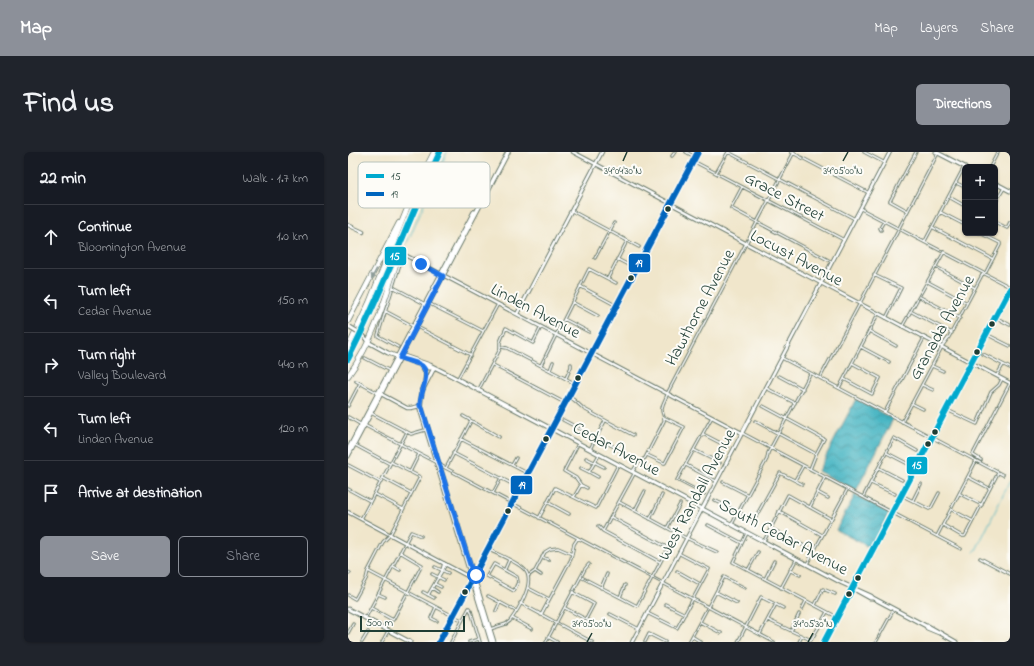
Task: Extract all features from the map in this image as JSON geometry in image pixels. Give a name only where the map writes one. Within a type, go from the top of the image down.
[{"type":"highway","points":[[429,162],[434,152]]},
{"type":"highway","points":[[435,162],[440,152]]},
{"type":"highway","points":[[348,321],[406,208]]},
{"type":"highway","points":[[348,348],[369,303],[408,208]]},
{"type":"highway","points":[[348,359],[374,305],[414,208]]},
{"type":"highway","points":[[348,376],[368,342],[384,303],[404,234]]},
{"type":"main road","points":[[490,184],[507,152]]},
{"type":"main road","points":[[439,642],[698,152]]},
{"type":"main road","points":[[938,153],[962,165]]},
{"type":"main road","points":[[998,185],[1010,191]]},
{"type":"main road","points":[[348,456],[477,208]]},
{"type":"main road","points":[[824,642],[1010,288]]},
{"type":"main road","name":"Cedar Avenue","points":[[349,327],[363,335],[368,342],[399,357],[429,368],[434,368]]},
{"type":"main road","name":"Cedar Avenue","points":[[399,357],[404,356],[430,365],[702,508]]},
{"type":"main road","points":[[348,450],[371,413],[390,371],[399,357]]},
{"type":"main road","points":[[420,365],[426,373],[425,383]]},
{"type":"main road","points":[[434,368],[425,383],[421,395],[420,409],[471,568],[474,589],[491,642]]},
{"type":"main road","points":[[450,504],[456,528],[494,642]]},
{"type":"main road","name":"South Cedar Avenue","points":[[702,508],[852,588],[856,588],[871,596],[926,626],[932,631],[956,642]]},
{"type":"main road","points":[[456,528],[461,536]]},
{"type":"main road","points":[[463,596],[469,588],[476,569],[488,549]]},
{"type":"main road","points":[[471,568],[476,569]]},
{"type":"main road","points":[[469,588],[474,589]]},
{"type":"main road","points":[[348,609],[410,642]]},
{"type":"street","name":"Locust Avenue","points":[[573,152],[1010,383]]},
{"type":"street","points":[[517,314],[602,152]]},
{"type":"street","points":[[672,156],[675,152]]},
{"type":"street","points":[[686,152],[695,157]]},
{"type":"street","points":[[716,173],[728,152],[855,219]]},
{"type":"street","points":[[791,152],[869,193]]},
{"type":"street","points":[[864,152],[884,163]]},
{"type":"street","name":"West Randall Avenue","points":[[632,642],[890,152]]},
{"type":"street","points":[[908,211],[890,201],[916,152]]},
{"type":"street","points":[[992,164],[998,152]]},
{"type":"street","name":"Hawthorne Avenue","points":[[603,532],[636,466],[647,454],[665,418],[662,407],[668,394],[794,153]]},
{"type":"street","points":[[820,378],[938,153]]},
{"type":"street","name":"Grace Street","points":[[693,161],[844,240]]},
{"type":"street","points":[[925,242],[962,172]]},
{"type":"street","points":[[956,182],[962,185]]},
{"type":"street","points":[[742,187],[731,208],[832,262]]},
{"type":"street","points":[[997,200],[1004,188]]},
{"type":"street","points":[[948,197],[962,204]]},
{"type":"street","points":[[861,208],[1010,288]]},
{"type":"street","points":[[571,211],[639,247]]},
{"type":"street","points":[[940,212],[962,223]]},
{"type":"street","points":[[881,230],[884,221]]},
{"type":"street","points":[[998,224],[1007,228],[1010,222]]},
{"type":"street","points":[[595,258],[614,223]]},
{"type":"street","points":[[348,225],[363,232]]},
{"type":"street","points":[[932,227],[993,259]]},
{"type":"street","name":"Granada Avenue","points":[[902,422],[913,404],[942,347],[952,333],[975,288],[993,259],[1000,243],[986,236]]},
{"type":"street","points":[[608,278],[627,241]]},
{"type":"street","points":[[903,326],[944,252]]},
{"type":"street","name":"Linden Avenue","points":[[403,254],[742,433]]},
{"type":"street","points":[[398,347],[378,336],[403,254]]},
{"type":"street","points":[[617,259],[636,269]]},
{"type":"street","points":[[936,267],[975,288]]},
{"type":"street","points":[[541,365],[589,269],[616,283]]},
{"type":"street","points":[[874,275],[902,288],[886,318]]},
{"type":"street","points":[[928,282],[968,303]]},
{"type":"street","points":[[580,286],[617,306]]},
{"type":"street","points":[[393,287],[483,331]]},
{"type":"street","points":[[920,297],[960,318]]},
{"type":"street","points":[[572,302],[598,316]]},
{"type":"street","points":[[458,379],[498,304]]},
{"type":"street","points":[[385,311],[471,355]]},
{"type":"street","points":[[912,312],[952,333]]},
{"type":"street","points":[[839,388],[878,314]]},
{"type":"street","points":[[995,317],[1010,325]]},
{"type":"street","points":[[564,318],[589,332]]},
{"type":"street","points":[[479,390],[500,350],[500,339],[506,328],[533,343],[541,327]]},
{"type":"street","points":[[869,331],[896,346]]},
{"type":"street","points":[[986,334],[1010,346]]},
{"type":"street","points":[[885,413],[924,338]]},
{"type":"street","points":[[500,347],[507,348],[576,384]]},
{"type":"street","points":[[861,347],[889,362]]},
{"type":"street","points":[[983,354],[1010,368]]},
{"type":"street","points":[[365,358],[390,371]]},
{"type":"street","points":[[782,358],[1003,475]]},
{"type":"street","points":[[550,370],[553,362]]},
{"type":"street","points":[[844,378],[872,394],[880,378],[852,363]]},
{"type":"street","points":[[566,378],[571,364]]},
{"type":"street","points":[[997,376],[1003,364]]},
{"type":"street","points":[[492,365],[565,404]]},
{"type":"street","points":[[932,366],[942,371]]},
{"type":"street","points":[[732,524],[810,374]]},
{"type":"street","points":[[779,376],[803,389]]},
{"type":"street","points":[[946,409],[976,424],[991,392],[999,385],[1002,379]]},
{"type":"street","points":[[356,381],[407,408],[420,406]]},
{"type":"street","points":[[348,406],[360,383]]},
{"type":"street","points":[[981,460],[973,454],[1010,383]]},
{"type":"street","points":[[922,385],[933,390]]},
{"type":"street","points":[[766,388],[795,403]]},
{"type":"street","points":[[569,397],[584,409],[633,435]]},
{"type":"street","points":[[913,404],[923,409]]},
{"type":"street","points":[[763,406],[824,439],[810,469]]},
{"type":"street","points":[[371,413],[407,432],[414,434],[427,430]]},
{"type":"street","points":[[463,416],[499,437]]},
{"type":"street","points":[[348,417],[774,642]]},
{"type":"street","points":[[704,494],[677,480],[712,417]]},
{"type":"street","points":[[647,454],[665,463],[684,426],[665,418]]},
{"type":"street","points":[[563,420],[624,452]]},
{"type":"street","points":[[590,449],[606,420]]},
{"type":"street","points":[[446,468],[471,421]]},
{"type":"street","points":[[755,421],[816,454]]},
{"type":"street","points":[[361,519],[407,432]]},
{"type":"street","points":[[742,433],[961,549]]},
{"type":"street","points":[[703,434],[728,446]]},
{"type":"street","points":[[863,497],[894,438],[917,451]]},
{"type":"street","points":[[461,439],[528,474]]},
{"type":"street","points":[[579,442],[564,472],[576,478],[581,485],[587,488]]},
{"type":"street","points":[[348,595],[355,599],[383,542],[390,535],[420,477],[354,444]]},
{"type":"street","points":[[694,450],[720,463]]},
{"type":"street","points":[[454,453],[514,485]]},
{"type":"street","points":[[887,453],[916,468]]},
{"type":"street","points":[[410,472],[419,454]]},
{"type":"street","points":[[589,472],[599,454]]},
{"type":"street","points":[[512,465],[516,458]]},
{"type":"street","points":[[586,458],[604,467]]},
{"type":"street","points":[[937,536],[976,461]]},
{"type":"street","points":[[539,518],[555,488],[596,508],[618,463]]},
{"type":"street","points":[[348,465],[380,482]]},
{"type":"street","points":[[686,465],[717,481]]},
{"type":"street","points":[[795,480],[803,466]]},
{"type":"street","points":[[581,468],[598,477]]},
{"type":"street","points":[[879,468],[902,480]]},
{"type":"street","points":[[943,526],[962,536],[965,536],[998,472]]},
{"type":"street","points":[[714,500],[754,520],[780,473],[802,484]]},
{"type":"street","points":[[810,507],[825,477]]},
{"type":"street","points":[[968,477],[989,488]]},
{"type":"street","points":[[383,478],[412,493]]},
{"type":"street","points":[[493,493],[501,478]]},
{"type":"street","points":[[723,482],[748,495]]},
{"type":"street","points":[[871,483],[895,494]]},
{"type":"street","points":[[912,500],[921,484]]},
{"type":"street","points":[[574,498],[581,485]]},
{"type":"street","points":[[348,489],[370,501]]},
{"type":"street","points":[[807,564],[848,489]]},
{"type":"street","points":[[635,510],[644,491]]},
{"type":"street","points":[[817,492],[828,498]]},
{"type":"street","points":[[960,493],[982,505]]},
{"type":"street","points":[[374,494],[403,509]]},
{"type":"street","points":[[901,495],[929,509],[939,494]]},
{"type":"street","points":[[650,518],[662,495]]},
{"type":"street","points":[[764,541],[788,495],[832,519]]},
{"type":"street","points":[[548,502],[569,514]]},
{"type":"street","points":[[619,502],[667,528],[717,552]]},
{"type":"street","points":[[667,528],[680,504]]},
{"type":"street","points":[[951,510],[973,521]]},
{"type":"street","points":[[779,511],[822,535]]},
{"type":"street","points":[[348,512],[473,578]]},
{"type":"street","points":[[580,577],[637,606],[668,548],[611,517]]},
{"type":"street","points":[[708,525],[742,543]]},
{"type":"street","points":[[598,526],[603,532],[660,562]]},
{"type":"street","points":[[770,528],[814,551]]},
{"type":"street","points":[[365,618],[411,532],[421,536]]},
{"type":"street","points":[[747,532],[733,562],[837,617]]},
{"type":"street","points":[[541,614],[572,554],[574,544],[578,538]]},
{"type":"street","points":[[528,576],[535,571],[545,552],[553,547],[572,554]]},
{"type":"street","points":[[488,549],[523,568],[528,576],[529,582],[528,588],[512,618],[506,624],[490,629]]},
{"type":"street","points":[[371,608],[393,620],[422,565],[400,552]]},
{"type":"street","points":[[748,570],[758,552]]},
{"type":"street","points":[[647,613],[677,628],[709,569],[679,553]]},
{"type":"street","points":[[542,556],[549,560]]},
{"type":"street","points":[[781,588],[796,558]]},
{"type":"street","points":[[980,558],[1010,574]]},
{"type":"street","points":[[504,570],[509,560]]},
{"type":"street","points":[[765,579],[774,561]]},
{"type":"street","points":[[428,595],[445,564]]},
{"type":"street","points":[[494,564],[504,570],[517,578],[518,582],[514,591],[487,576],[494,564]]},
{"type":"street","points":[[546,642],[588,564]]},
{"type":"street","points":[[393,566],[400,570]]},
{"type":"street","points":[[435,567],[448,574]]},
{"type":"street","points":[[790,570],[800,575]]},
{"type":"street","points":[[368,571],[462,620]]},
{"type":"street","points":[[535,571],[541,575]]},
{"type":"street","points":[[677,571],[701,584]]},
{"type":"street","points":[[432,574],[444,580]]},
{"type":"street","points":[[601,588],[607,574]]},
{"type":"street","points":[[689,642],[724,577],[745,588]]},
{"type":"street","points":[[435,584],[441,587]]},
{"type":"street","points":[[620,598],[626,585]]},
{"type":"street","points":[[432,588],[438,592]]},
{"type":"street","points":[[528,588],[549,599]]},
{"type":"street","points":[[815,605],[823,589],[834,594]]},
{"type":"street","points":[[423,592],[434,598]]},
{"type":"street","points":[[572,592],[594,604],[586,619]]},
{"type":"street","points":[[716,592],[737,603]]},
{"type":"street","points":[[378,594],[385,597]]},
{"type":"street","points":[[488,596],[516,611]]},
{"type":"street","points":[[738,642],[761,597],[783,608]]},
{"type":"street","points":[[802,608],[806,601]]},
{"type":"street","points":[[496,610],[500,602]]},
{"type":"street","points":[[520,603],[592,642]]},
{"type":"street","points":[[665,604],[685,614]]},
{"type":"street","points":[[760,634],[776,604]]},
{"type":"street","points":[[436,607],[431,618],[437,621]]},
{"type":"street","points":[[451,642],[468,608],[471,611],[480,642]]},
{"type":"street","points":[[564,608],[591,622]]},
{"type":"street","points":[[876,642],[894,609]]},
{"type":"street","points":[[823,620],[827,612]]},
{"type":"street","points":[[610,614],[639,629]]},
{"type":"street","points":[[791,631],[800,614]]},
{"type":"street","points":[[512,618],[532,629]]},
{"type":"street","points":[[768,620],[811,640],[820,625]]},
{"type":"street","points":[[700,622],[721,633]]},
{"type":"street","points":[[348,633],[353,624]]},
{"type":"street","points":[[382,642],[388,631]]},
{"type":"street","points":[[362,642],[368,632]]},
{"type":"street","points":[[645,642],[649,634],[665,642]]},
{"type":"street","points":[[799,642],[802,636]]},
{"type":"street","points":[[548,637],[557,642]]},
{"type":"street","points":[[692,637],[701,642]]},
{"type":"street","points":[[401,642],[403,638]]},
{"type":"street","points":[[469,642],[479,639]]},
{"type":"water","points":[[856,399],[893,419],[856,491],[818,471]]},
{"type":"water","points":[[855,495],[889,513],[871,548],[836,530]]},
{"type":"waterway","points":[[443,162],[447,152]]},
{"type":"waterway","points":[[403,250],[422,208]]},
{"type":"waterway","points":[[974,552],[1010,481]]},
{"type":"transit line","name":"15","points":[[436,162],[440,152]]},
{"type":"transit line","name":"19","points":[[463,596],[698,152]]},
{"type":"transit line","name":"15","points":[[348,359],[373,308],[415,208]]},
{"type":"transit line","name":"15","points":[[824,642],[1010,289]]},
{"type":"transit line","name":"19","points":[[439,642],[467,590]]},
{"type":"route","points":[[421,264],[443,276],[400,358],[420,365],[424,368],[426,373],[420,406],[422,408],[474,578],[476,575]]}]
